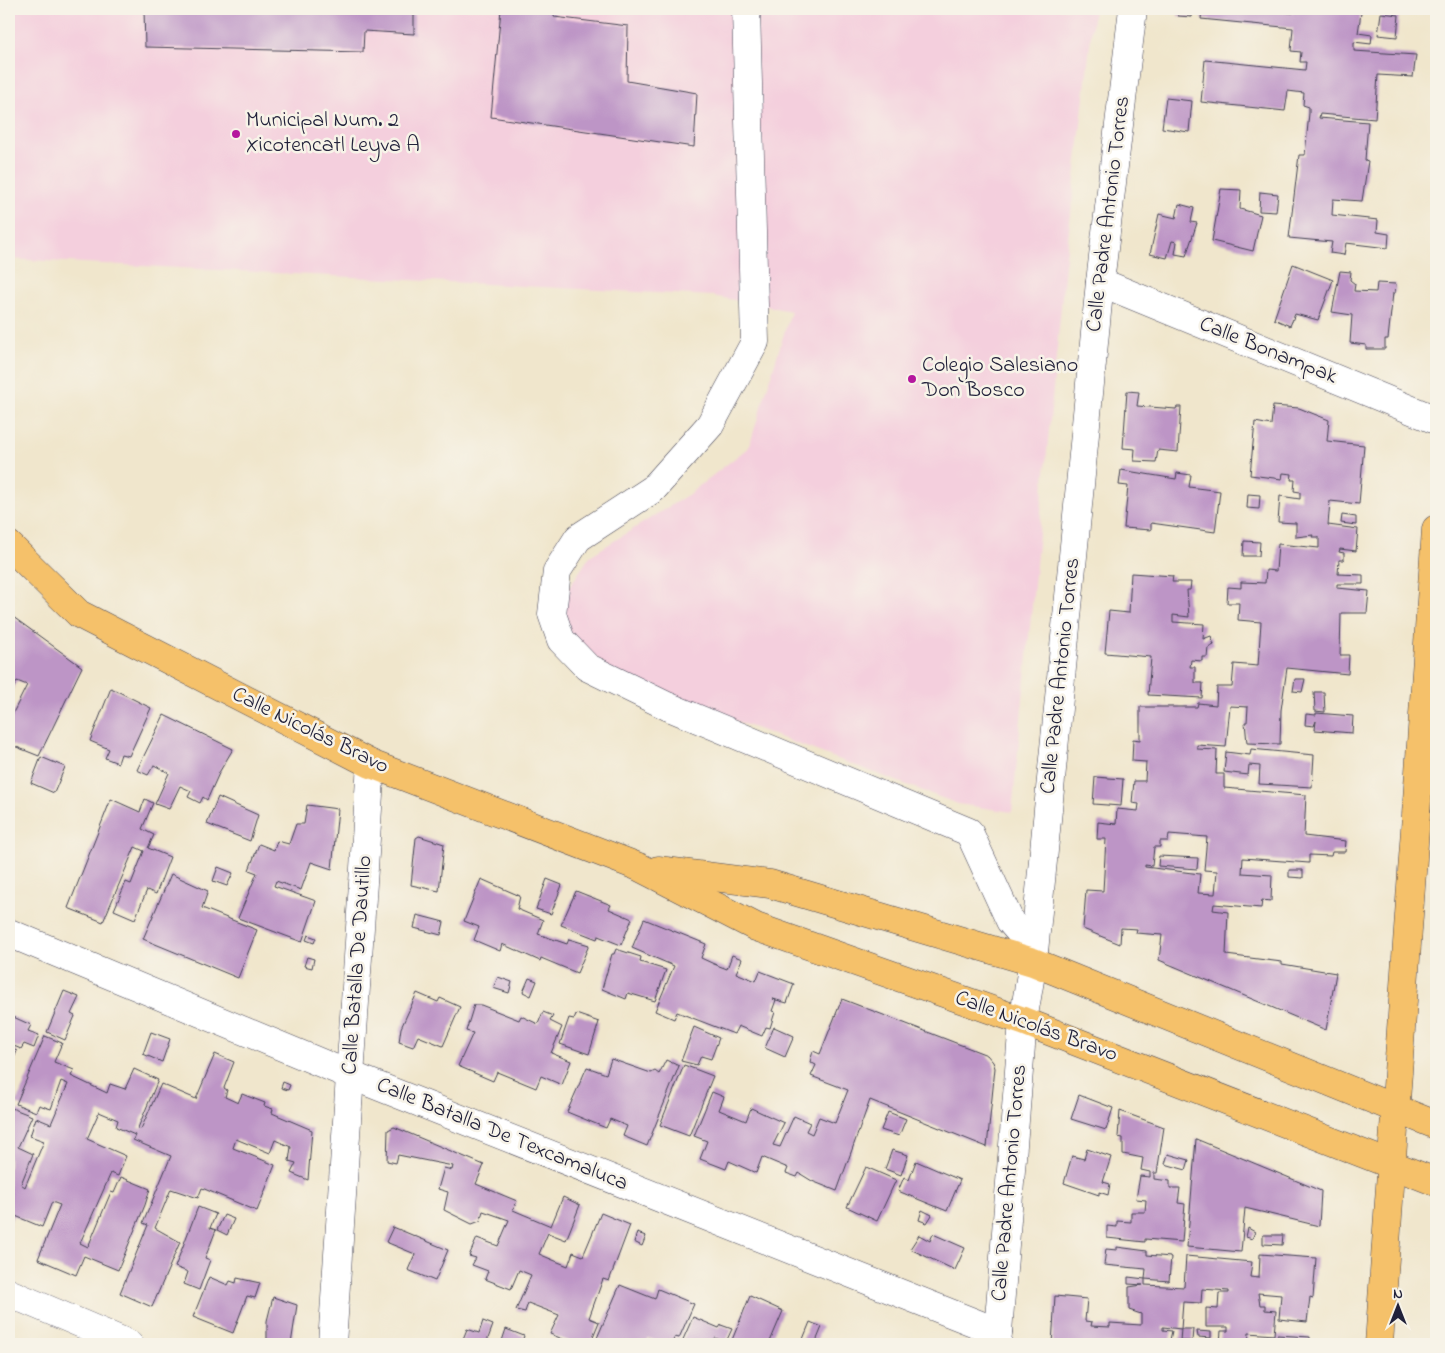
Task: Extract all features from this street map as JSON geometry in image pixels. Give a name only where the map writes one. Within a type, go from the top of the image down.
[{"type":"main road","points":[[1379,1344],[1432,659],[1436,529]]},
{"type":"main road","name":"Calle Nicolás Bravo","points":[[9,546],[79,614],[371,764],[639,867],[756,927],[1023,1021],[1436,1182]]},
{"type":"main road","name":"Calle Nicolás Bravo","points":[[639,867],[770,884],[1034,955],[1396,1110],[1436,1125]]},
{"type":"street","points":[[746,9],[755,342],[710,425],[653,489],[578,538],[556,571],[552,614],[561,640],[587,667],[667,706],[969,832],[1010,921],[1034,955]]},
{"type":"street","name":"Calle Padre Antonio Torres","points":[[997,1338],[1023,1021],[1034,955],[1100,282],[1133,9]]},
{"type":"street","name":"Calle Bonampak","points":[[1100,282],[1436,420]]},
{"type":"street","name":"Calle Batalla De Dautillo","points":[[332,1344],[371,764]]},
{"type":"street","name":"Calle Batalla De Texcamaluca","points":[[9,933],[350,1075],[997,1338]]},
{"type":"street","points":[[9,1293],[130,1344]]},
{"type":"shaded area","name":"Colegio Salesiano Don Bosco","points":[[9,9],[1094,9],[1064,276],[1012,812],[958,804],[616,676],[561,626],[566,592],[590,556],[689,494],[749,447],[791,311],[713,296],[9,259]]},
{"type":"building","points":[[144,9],[414,9],[414,34],[364,31],[363,52],[145,47]]},
{"type":"building","points":[[501,9],[555,9],[554,17],[628,26],[627,81],[697,93],[694,147],[491,117]]},
{"type":"building","points":[[1179,9],[1193,9],[1192,17],[1178,16]]},
{"type":"building","points":[[1202,9],[1278,9],[1278,12],[1293,13],[1293,9],[1356,9],[1361,13],[1358,33],[1372,35],[1371,44],[1354,42],[1354,51],[1416,55],[1413,77],[1378,75],[1375,119],[1320,114],[1319,118],[1368,122],[1365,160],[1368,161],[1362,201],[1333,199],[1332,215],[1378,220],[1377,232],[1389,234],[1388,248],[1346,243],[1344,255],[1330,253],[1332,242],[1289,238],[1299,155],[1305,155],[1309,107],[1303,105],[1304,93],[1288,91],[1285,111],[1201,102],[1205,60],[1305,70],[1306,62],[1300,62],[1301,52],[1291,51],[1293,28],[1201,19]]},
{"type":"building","points":[[1381,13],[1399,15],[1397,37],[1378,35]]},
{"type":"building","points":[[1166,98],[1192,101],[1189,132],[1162,128]]},
{"type":"building","points":[[1221,189],[1241,190],[1240,209],[1261,215],[1253,251],[1212,241]]},
{"type":"building","points":[[1260,192],[1278,194],[1276,212],[1259,211]]},
{"type":"building","points":[[1179,204],[1194,208],[1191,222],[1197,223],[1186,256],[1175,254],[1177,242],[1172,241],[1167,258],[1150,254],[1159,214],[1176,218]]},
{"type":"building","points":[[1293,264],[1333,280],[1318,320],[1295,314],[1290,326],[1274,319]]},
{"type":"building","points":[[1340,271],[1351,272],[1350,280],[1355,284],[1354,291],[1376,292],[1377,283],[1396,284],[1395,293],[1393,293],[1388,339],[1385,339],[1385,349],[1366,349],[1366,345],[1350,343],[1352,315],[1332,312]]},
{"type":"building","points":[[1127,391],[1139,392],[1137,406],[1176,409],[1181,407],[1178,452],[1158,450],[1156,462],[1134,461],[1135,449],[1123,448]]},
{"type":"building","points":[[1273,406],[1299,408],[1329,420],[1327,441],[1364,445],[1359,504],[1330,501],[1328,525],[1358,529],[1356,551],[1340,549],[1339,552],[1344,553],[1344,560],[1339,560],[1338,574],[1363,575],[1363,584],[1337,584],[1337,588],[1369,591],[1367,613],[1341,613],[1340,655],[1349,655],[1348,674],[1287,668],[1281,710],[1280,744],[1247,743],[1245,722],[1247,722],[1248,707],[1230,706],[1226,747],[1197,745],[1197,749],[1217,750],[1216,774],[1224,774],[1224,788],[1306,795],[1304,836],[1346,841],[1345,852],[1332,852],[1331,856],[1309,855],[1309,863],[1243,858],[1242,873],[1272,875],[1271,901],[1262,900],[1261,908],[1214,904],[1213,910],[1228,912],[1226,955],[1282,962],[1282,964],[1336,973],[1326,1030],[1159,960],[1162,935],[1136,933],[1137,929],[1121,928],[1120,944],[1083,929],[1086,890],[1103,891],[1106,839],[1097,839],[1098,822],[1116,824],[1117,809],[1138,811],[1139,804],[1132,803],[1134,781],[1145,781],[1146,762],[1132,761],[1133,739],[1140,740],[1140,707],[1197,707],[1198,703],[1216,705],[1217,687],[1232,687],[1234,664],[1258,666],[1261,622],[1238,620],[1239,603],[1227,603],[1228,587],[1241,588],[1241,582],[1265,583],[1266,570],[1276,571],[1278,544],[1319,548],[1319,537],[1312,537],[1313,535],[1296,537],[1296,523],[1278,522],[1280,496],[1300,499],[1300,492],[1294,491],[1295,480],[1291,480],[1292,474],[1283,473],[1282,479],[1250,475],[1255,422],[1271,425]],"holes":[[[1169,834],[1207,837],[1204,870],[1217,871],[1215,894],[1198,893],[1200,874],[1145,867],[1145,865],[1152,866],[1154,847],[1160,847],[1160,841],[1168,841]]]},
{"type":"building","points":[[1121,470],[1176,479],[1177,473],[1191,475],[1189,487],[1220,491],[1215,532],[1151,523],[1151,530],[1124,528],[1128,486],[1119,485]]},
{"type":"building","points":[[1248,494],[1260,495],[1259,509],[1247,508]]},
{"type":"building","points":[[1342,515],[1356,517],[1356,525],[1341,523]]},
{"type":"building","points":[[1244,541],[1260,542],[1259,556],[1243,556]]},
{"type":"building","points":[[1131,573],[1173,576],[1172,582],[1191,582],[1190,590],[1187,590],[1189,617],[1173,615],[1173,622],[1204,624],[1203,639],[1211,636],[1214,645],[1208,648],[1207,657],[1202,657],[1202,661],[1191,660],[1190,667],[1195,667],[1195,683],[1203,683],[1202,698],[1148,695],[1151,657],[1105,653],[1109,611],[1129,613]]},
{"type":"building","points":[[9,614],[82,667],[39,756],[9,744],[9,721],[27,685],[17,681],[9,697]]},
{"type":"building","points":[[1295,679],[1305,679],[1302,692],[1293,691]]},
{"type":"building","points":[[111,688],[151,708],[129,756],[121,754],[118,763],[105,758],[109,749],[90,741]]},
{"type":"building","points":[[1314,692],[1324,692],[1325,712],[1315,711]]},
{"type":"building","points":[[1316,713],[1353,716],[1352,733],[1315,730],[1316,721],[1314,726],[1305,725],[1306,714],[1316,715]]},
{"type":"building","points":[[164,715],[233,749],[220,771],[207,800],[203,797],[200,803],[188,797],[191,791],[180,786],[169,809],[155,804],[169,773],[154,765],[148,775],[137,770]]},
{"type":"building","points":[[1251,749],[1314,755],[1312,787],[1259,784],[1260,766],[1249,765],[1248,775],[1224,772],[1226,752],[1250,755]]},
{"type":"building","points":[[41,757],[65,767],[54,793],[31,783]]},
{"type":"building","points":[[1095,777],[1123,779],[1121,806],[1093,804]]},
{"type":"building","points":[[218,797],[258,815],[250,841],[207,824]]},
{"type":"building","points":[[111,799],[140,812],[145,799],[153,803],[142,829],[154,835],[148,848],[170,857],[156,894],[147,890],[135,919],[114,910],[126,882],[131,884],[144,851],[135,847],[103,922],[68,908]]},
{"type":"building","points":[[307,805],[338,809],[332,869],[311,862],[301,890],[276,881],[274,886],[316,901],[302,942],[238,918],[257,873],[249,870],[259,844],[274,850],[277,841],[289,844],[296,824],[304,824]]},
{"type":"building","points":[[419,836],[444,844],[439,891],[411,885],[416,838]]},
{"type":"building","points":[[1159,856],[1198,858],[1197,869],[1158,866]]},
{"type":"building","points":[[218,867],[233,873],[227,886],[213,881]]},
{"type":"building","points":[[1289,870],[1303,870],[1303,878],[1289,877]]},
{"type":"building","points":[[171,874],[208,891],[202,908],[257,930],[238,978],[143,939]]},
{"type":"building","points":[[481,879],[520,896],[517,909],[543,920],[538,934],[567,944],[569,939],[589,945],[577,973],[541,958],[540,961],[502,944],[500,951],[474,940],[479,927],[464,921]]},
{"type":"building","points":[[547,879],[562,885],[551,914],[536,909]]},
{"type":"building","points":[[576,891],[611,905],[609,909],[632,919],[621,945],[598,936],[597,939],[561,925]]},
{"type":"building","points":[[417,915],[444,922],[441,935],[414,928]]},
{"type":"building","points":[[644,919],[706,944],[701,958],[714,964],[727,969],[732,955],[742,959],[736,973],[756,981],[760,971],[794,984],[787,1003],[773,999],[776,1000],[772,1011],[775,1012],[770,1028],[766,1027],[762,1036],[738,1026],[734,1034],[677,1012],[674,1019],[655,1011],[674,966],[632,948]]},
{"type":"building","points":[[308,935],[316,938],[314,943],[306,940]]},
{"type":"building","points":[[616,949],[641,957],[640,962],[666,970],[655,1001],[628,993],[626,999],[602,989],[612,954],[614,954]]},
{"type":"building","points":[[307,957],[314,959],[312,968],[304,966]]},
{"type":"building","points":[[498,977],[512,982],[509,993],[493,988]]},
{"type":"building","points":[[529,978],[537,981],[531,996],[523,992]]},
{"type":"building","points":[[64,991],[79,997],[71,1014],[75,1016],[65,1040],[47,1032]]},
{"type":"building","points":[[417,993],[438,1002],[440,998],[460,1007],[443,1046],[418,1036],[413,1047],[399,1042],[401,1028]]},
{"type":"building","points":[[842,999],[987,1055],[995,1068],[987,1147],[870,1100],[837,1191],[812,1181],[799,1173],[797,1177],[786,1173],[788,1168],[762,1157],[756,1173],[729,1161],[726,1169],[700,1159],[707,1141],[694,1136],[712,1092],[724,1097],[719,1110],[746,1121],[751,1108],[784,1123],[773,1145],[780,1147],[794,1116],[810,1123],[806,1131],[812,1134],[819,1117],[835,1123],[848,1090],[811,1076],[816,1065],[810,1062],[813,1051],[820,1054]]},
{"type":"building","points":[[474,1005],[481,1005],[519,1020],[521,1016],[538,1024],[543,1012],[553,1016],[550,1021],[562,1027],[551,1053],[571,1061],[562,1085],[541,1076],[536,1088],[497,1072],[493,1081],[458,1066],[473,1033],[466,1031]]},
{"type":"building","points":[[576,1014],[599,1022],[589,1054],[560,1044],[569,1018],[574,1019]]},
{"type":"building","points":[[9,1015],[31,1025],[28,1031],[39,1035],[34,1048],[24,1044],[21,1049],[9,1044]]},
{"type":"building","points":[[694,1027],[719,1038],[711,1059],[701,1056],[697,1065],[681,1061]]},
{"type":"building","points":[[774,1027],[794,1036],[785,1057],[765,1048]]},
{"type":"building","points":[[151,1032],[170,1039],[162,1062],[143,1054]]},
{"type":"building","points":[[45,1036],[62,1043],[54,1062],[74,1070],[71,1076],[107,1093],[110,1084],[125,1089],[134,1069],[158,1080],[138,1128],[141,1129],[161,1084],[196,1099],[215,1054],[234,1062],[224,1088],[227,1090],[225,1097],[238,1103],[242,1094],[265,1103],[264,1106],[273,1109],[272,1113],[312,1130],[308,1180],[291,1173],[296,1163],[289,1161],[291,1147],[275,1140],[270,1153],[236,1139],[233,1148],[275,1165],[257,1211],[202,1188],[198,1198],[171,1189],[155,1228],[180,1242],[152,1307],[120,1293],[148,1225],[143,1223],[171,1156],[133,1140],[135,1135],[116,1127],[118,1120],[99,1112],[87,1139],[126,1156],[118,1176],[111,1173],[80,1243],[88,1247],[111,1192],[114,1193],[121,1177],[150,1189],[145,1205],[118,1270],[84,1256],[76,1275],[38,1259],[60,1205],[52,1202],[42,1227],[13,1215],[9,1225],[9,1107],[32,1116],[18,1147],[33,1154],[21,1184],[25,1187],[44,1141],[30,1136],[36,1118],[51,1124],[68,1084],[61,1081],[51,1109],[39,1105],[36,1112],[16,1104]]},
{"type":"building","points":[[9,1047],[17,1051],[9,1070]]},
{"type":"building","points":[[611,1059],[651,1073],[655,1071],[659,1074],[666,1060],[679,1066],[647,1146],[623,1136],[627,1126],[610,1119],[606,1128],[567,1112],[587,1067],[606,1074]]},
{"type":"building","points":[[684,1065],[713,1076],[689,1136],[660,1125]]},
{"type":"building","points":[[283,1082],[290,1085],[288,1090],[281,1088]]},
{"type":"building","points":[[1079,1095],[1113,1108],[1106,1130],[1071,1119]]},
{"type":"building","points":[[1120,1111],[1164,1127],[1157,1173],[1154,1173],[1154,1179],[1170,1181],[1170,1188],[1180,1188],[1178,1203],[1185,1204],[1182,1242],[1145,1239],[1145,1242],[1107,1238],[1107,1226],[1117,1227],[1117,1221],[1131,1222],[1131,1212],[1145,1212],[1146,1200],[1136,1199],[1140,1176],[1150,1177],[1150,1172],[1141,1170],[1143,1158],[1123,1154],[1123,1138],[1118,1137]]},
{"type":"building","points":[[888,1112],[906,1119],[899,1136],[881,1130]]},
{"type":"building","points":[[394,1127],[484,1165],[476,1184],[517,1201],[513,1210],[551,1226],[563,1197],[580,1205],[566,1240],[548,1233],[539,1254],[553,1260],[568,1266],[573,1252],[583,1256],[601,1213],[630,1225],[609,1281],[603,1279],[589,1318],[599,1322],[590,1344],[575,1344],[550,1334],[559,1315],[528,1303],[525,1312],[516,1310],[531,1275],[519,1270],[511,1289],[485,1279],[488,1271],[472,1265],[476,1258],[469,1256],[477,1238],[498,1246],[509,1220],[483,1211],[480,1221],[472,1224],[444,1210],[448,1192],[438,1189],[444,1168],[452,1170],[453,1166],[398,1155],[396,1163],[387,1161],[388,1130]]},
{"type":"building","points":[[1196,1139],[1321,1191],[1319,1226],[1245,1208],[1241,1252],[1187,1247]]},
{"type":"building","points":[[1087,1149],[1111,1157],[1103,1182],[1110,1184],[1108,1195],[1099,1192],[1099,1195],[1064,1183],[1072,1156],[1084,1159]]},
{"type":"building","points":[[892,1150],[908,1155],[901,1175],[885,1169]]},
{"type":"building","points":[[1168,1154],[1189,1160],[1186,1170],[1165,1164]]},
{"type":"building","points":[[916,1161],[960,1180],[947,1211],[898,1191],[904,1177],[909,1180]]},
{"type":"building","points":[[866,1167],[896,1180],[877,1221],[847,1207]]},
{"type":"building","points":[[198,1207],[216,1214],[210,1228],[216,1230],[205,1258],[210,1260],[199,1290],[184,1284],[188,1272],[175,1267]]},
{"type":"building","points":[[922,1210],[932,1215],[927,1223],[919,1220]]},
{"type":"building","points":[[224,1215],[234,1219],[227,1235],[217,1230]]},
{"type":"building","points":[[393,1227],[448,1250],[435,1281],[408,1270],[415,1254],[386,1242]]},
{"type":"building","points":[[1248,1228],[1255,1232],[1252,1239],[1246,1237]]},
{"type":"building","points":[[637,1233],[646,1236],[642,1246],[634,1242]]},
{"type":"building","points":[[933,1234],[965,1248],[955,1270],[910,1249],[919,1235],[930,1241]]},
{"type":"building","points":[[1263,1235],[1283,1235],[1282,1245],[1263,1244]]},
{"type":"building","points":[[1117,1247],[1147,1251],[1147,1255],[1171,1257],[1169,1281],[1145,1279],[1146,1269],[1104,1265],[1106,1249],[1117,1250]]},
{"type":"building","points":[[1260,1254],[1316,1258],[1313,1298],[1310,1297],[1307,1322],[1279,1319],[1281,1295],[1258,1293],[1260,1305],[1265,1305],[1265,1310],[1276,1311],[1274,1335],[1249,1333],[1248,1344],[1220,1344],[1221,1331],[1228,1331],[1228,1327],[1206,1327],[1206,1308],[1218,1309],[1219,1293],[1229,1293],[1229,1291],[1202,1289],[1201,1303],[1183,1302],[1181,1329],[1163,1327],[1163,1330],[1172,1331],[1169,1344],[1052,1344],[1055,1296],[1087,1299],[1085,1321],[1092,1322],[1091,1326],[1110,1327],[1110,1323],[1141,1325],[1141,1314],[1129,1310],[1129,1287],[1143,1285],[1128,1284],[1128,1277],[1145,1279],[1145,1285],[1184,1287],[1186,1256],[1252,1262],[1250,1277],[1259,1278]]},
{"type":"building","points":[[209,1277],[228,1285],[230,1281],[236,1283],[237,1278],[260,1283],[255,1298],[247,1296],[233,1333],[193,1317]]},
{"type":"building","points":[[620,1285],[655,1299],[658,1289],[694,1304],[679,1338],[675,1337],[671,1344],[664,1344],[648,1338],[646,1344],[611,1344],[597,1338]]},
{"type":"building","points":[[750,1296],[783,1311],[769,1344],[742,1344],[732,1340]]},
{"type":"building","points":[[273,1297],[297,1305],[291,1344],[267,1344],[267,1321]]},
{"type":"building","points":[[693,1317],[719,1328],[721,1325],[732,1329],[726,1342],[715,1338],[713,1344],[681,1344]]},
{"type":"building","points":[[483,1321],[493,1325],[486,1344],[461,1344],[467,1329],[479,1333]]},
{"type":"building","points":[[810,1322],[822,1327],[815,1344],[801,1344]]},
{"type":"building","points":[[506,1329],[524,1336],[522,1341],[531,1344],[501,1344]]},
{"type":"building","points":[[1181,1329],[1193,1329],[1192,1341],[1180,1341]]},
{"type":"building","points":[[1197,1331],[1211,1332],[1211,1338],[1198,1337]]},
{"type":"building","points":[[1277,1335],[1310,1337],[1310,1344],[1276,1344]]},
{"type":"place","name":"Municipal Num. 2 Xicotencatl Leyva A","points":[[236,134]]},
{"type":"place","name":"Colegio Salesiano Don Bosco","points":[[912,379]]}]
